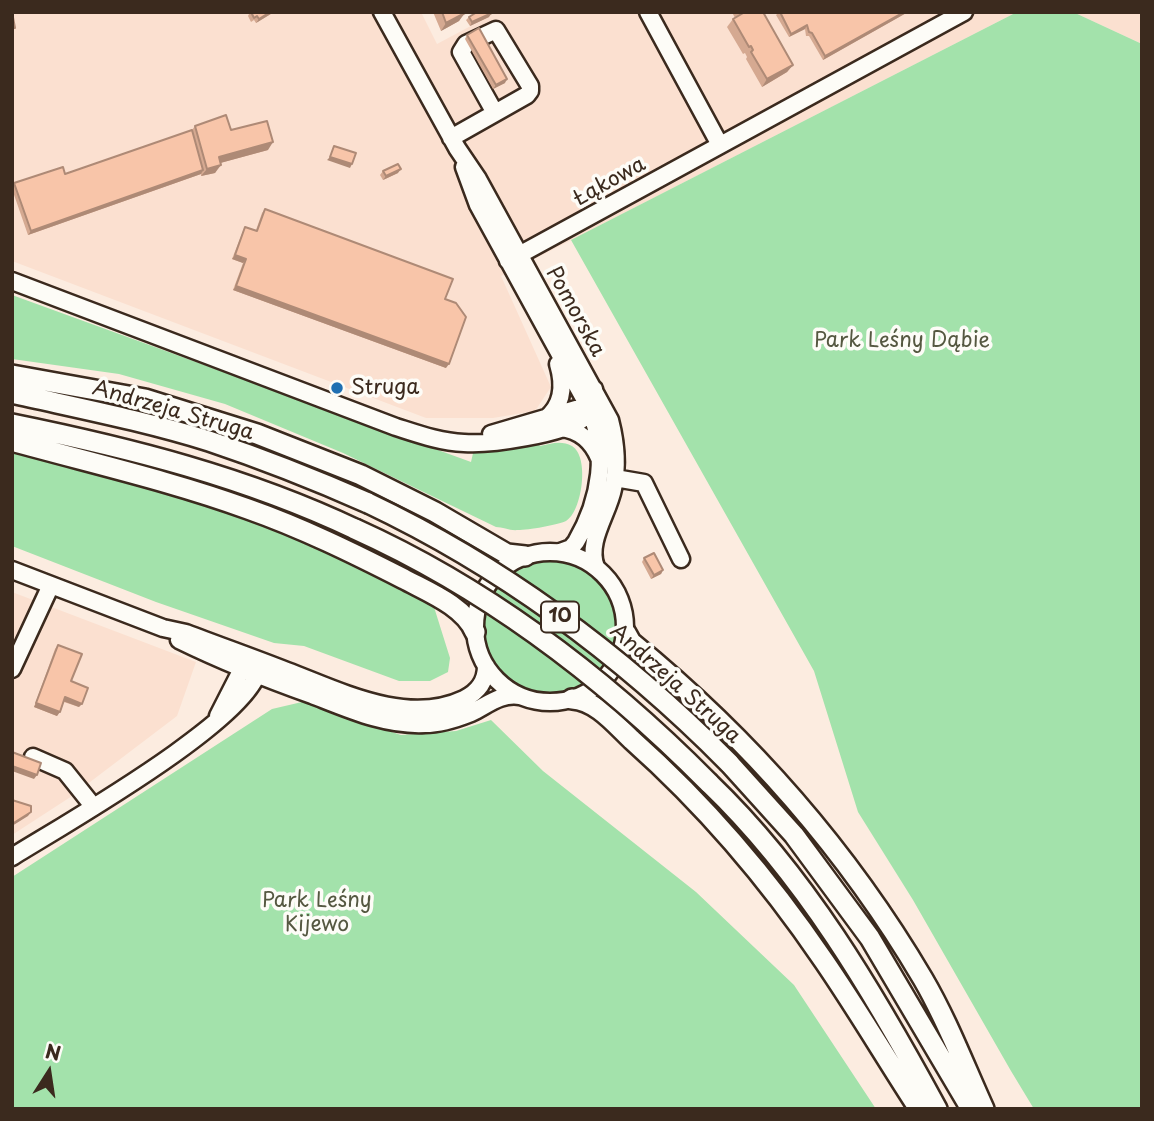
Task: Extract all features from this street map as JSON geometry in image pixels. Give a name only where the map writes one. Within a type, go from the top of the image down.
[{"type":"main road","points":[[12,374],[145,400],[257,433],[361,475],[435,512],[508,554],[525,556]]},
{"type":"main road","name":"Andrzeja Struga","points":[[12,393],[208,441],[292,471],[368,503],[429,534],[492,571],[555,613],[645,683],[729,763],[794,835],[863,928],[898,982],[971,1109]]},
{"type":"main road","name":"10","points":[[12,424],[106,443],[191,466],[276,495],[355,529],[460,585],[551,645],[627,705],[709,783],[774,855],[829,928],[889,1022],[937,1109]]},
{"type":"main road","points":[[12,441],[181,487],[247,508],[304,531],[421,588],[462,613],[475,632]]},
{"type":"main road","points":[[626,633],[631,642],[693,695],[767,769],[840,856],[875,904],[923,980],[984,1109]]},
{"type":"main road","points":[[572,699],[591,705],[643,750],[742,853],[824,961],[919,1109]]},
{"type":"street","name":"Pomorska","points":[[382,12],[454,143],[478,205],[514,258],[610,420],[615,443],[615,478],[609,504],[592,549],[596,567]]},
{"type":"street","points":[[648,12],[722,143]]},
{"type":"street","name":"Łąkowa","points":[[514,258],[964,12]]},
{"type":"street","points":[[454,143],[530,91],[530,86],[496,30],[466,44],[461,52],[495,113]]},
{"type":"street","name":"Pomorska","points":[[514,258],[545,328],[562,377],[562,390],[550,424]]},
{"type":"street","points":[[12,281],[425,436],[458,443],[491,443],[526,438],[550,424],[591,409]]},
{"type":"street","name":"Pomorska","points":[[545,328],[591,409],[599,439],[601,463],[597,494],[580,535],[571,548],[560,552]]},
{"type":"street","name":"Pomorska","points":[[591,409],[596,398],[594,389]]},
{"type":"street","name":"Pomorska","points":[[591,409],[601,411],[610,420]]},
{"type":"street","points":[[550,424],[582,435],[594,448],[601,463]]},
{"type":"street","points":[[615,478],[644,483],[681,559]]},
{"type":"street","points":[[12,570],[163,628],[187,633],[252,668],[364,715],[412,724],[451,720],[500,697],[521,696],[549,702],[572,699],[593,689],[611,673],[620,656],[626,633],[624,610],[610,580],[596,567],[575,555],[542,552],[525,556],[503,568],[487,585],[477,607],[475,632],[478,649],[486,666],[501,684],[521,696]]},
{"type":"street","points":[[12,669],[51,585]]},
{"type":"street","points":[[252,668],[373,702],[419,709],[444,706],[470,696],[484,680],[486,666]]},
{"type":"street","points":[[12,857],[181,750],[216,720],[252,668]]},
{"type":"street","points":[[33,757],[65,771],[93,806]]},
{"type":"shaded area","points":[[12,12],[421,12],[437,44],[497,12],[1017,12],[501,276],[551,387],[535,411],[493,418],[426,418],[12,261]]},
{"type":"shaded area","points":[[1073,12],[1142,12],[1142,44]]},
{"type":"shaded area","points":[[12,592],[196,662],[177,716],[69,798],[12,835]]},
{"type":"green space","name":"Park Leśny Dąbie","points":[[1017,12],[1073,12],[1142,44],[1142,1109],[1034,1109],[913,900],[858,812],[814,671],[571,240]]},
{"type":"green space","points":[[12,295],[471,462],[474,449],[535,439],[540,446],[568,444],[578,452],[581,461],[582,484],[576,507],[572,516],[557,524],[515,530],[496,527],[343,453],[225,404],[119,374],[12,359]]},
{"type":"green space","points":[[12,451],[187,497],[283,532],[375,574],[434,607],[450,658],[448,672],[430,681],[399,681],[304,646],[274,643],[156,602],[12,546]]},
{"type":"green space","points":[[550,560],[576,565],[597,580],[612,601],[617,627],[612,653],[597,674],[576,689],[550,694],[524,689],[503,674],[488,653],[483,627],[488,601],[503,580],[524,565]]},
{"type":"green space","name":"Park Leśny Kijewo","points":[[302,702],[401,735],[456,731],[491,720],[543,771],[696,892],[794,985],[876,1109],[12,1109],[12,877],[272,709]]},
{"type":"building","points":[[251,12],[270,12],[259,19],[257,16],[254,18]]},
{"type":"building","points":[[442,12],[464,12],[465,13],[446,23]]},
{"type":"building","points":[[477,12],[492,13],[472,22],[469,17]]},
{"type":"building","points":[[745,12],[763,12],[793,65],[767,79],[751,52],[751,46],[749,47],[733,19]]},
{"type":"building","points":[[780,12],[904,12],[825,56],[807,25],[791,34]]},
{"type":"building","points":[[479,28],[507,79],[496,85],[467,35]]},
{"type":"building","points":[[226,115],[231,130],[267,121],[273,142],[219,157],[221,165],[207,169],[195,126]]},
{"type":"building","points":[[192,130],[203,170],[31,231],[14,183],[63,167],[65,174]]},
{"type":"building","points":[[334,146],[356,153],[352,164],[330,157]]},
{"type":"building","points":[[398,164],[401,169],[386,176],[383,171]]},
{"type":"building","points":[[265,209],[453,279],[445,299],[456,303],[466,317],[449,364],[236,286],[246,259],[235,255],[245,227],[257,231]]},
{"type":"building","points":[[654,553],[663,570],[654,575],[644,558]]},
{"type":"building","points":[[58,645],[82,654],[71,681],[88,688],[82,704],[65,697],[60,712],[36,703]]},
{"type":"building","points":[[12,752],[41,763],[37,775],[12,766]]},
{"type":"building","points":[[12,800],[31,806],[31,812],[12,824]]},
{"type":"place","name":"Struga","points":[[337,388]]}]
